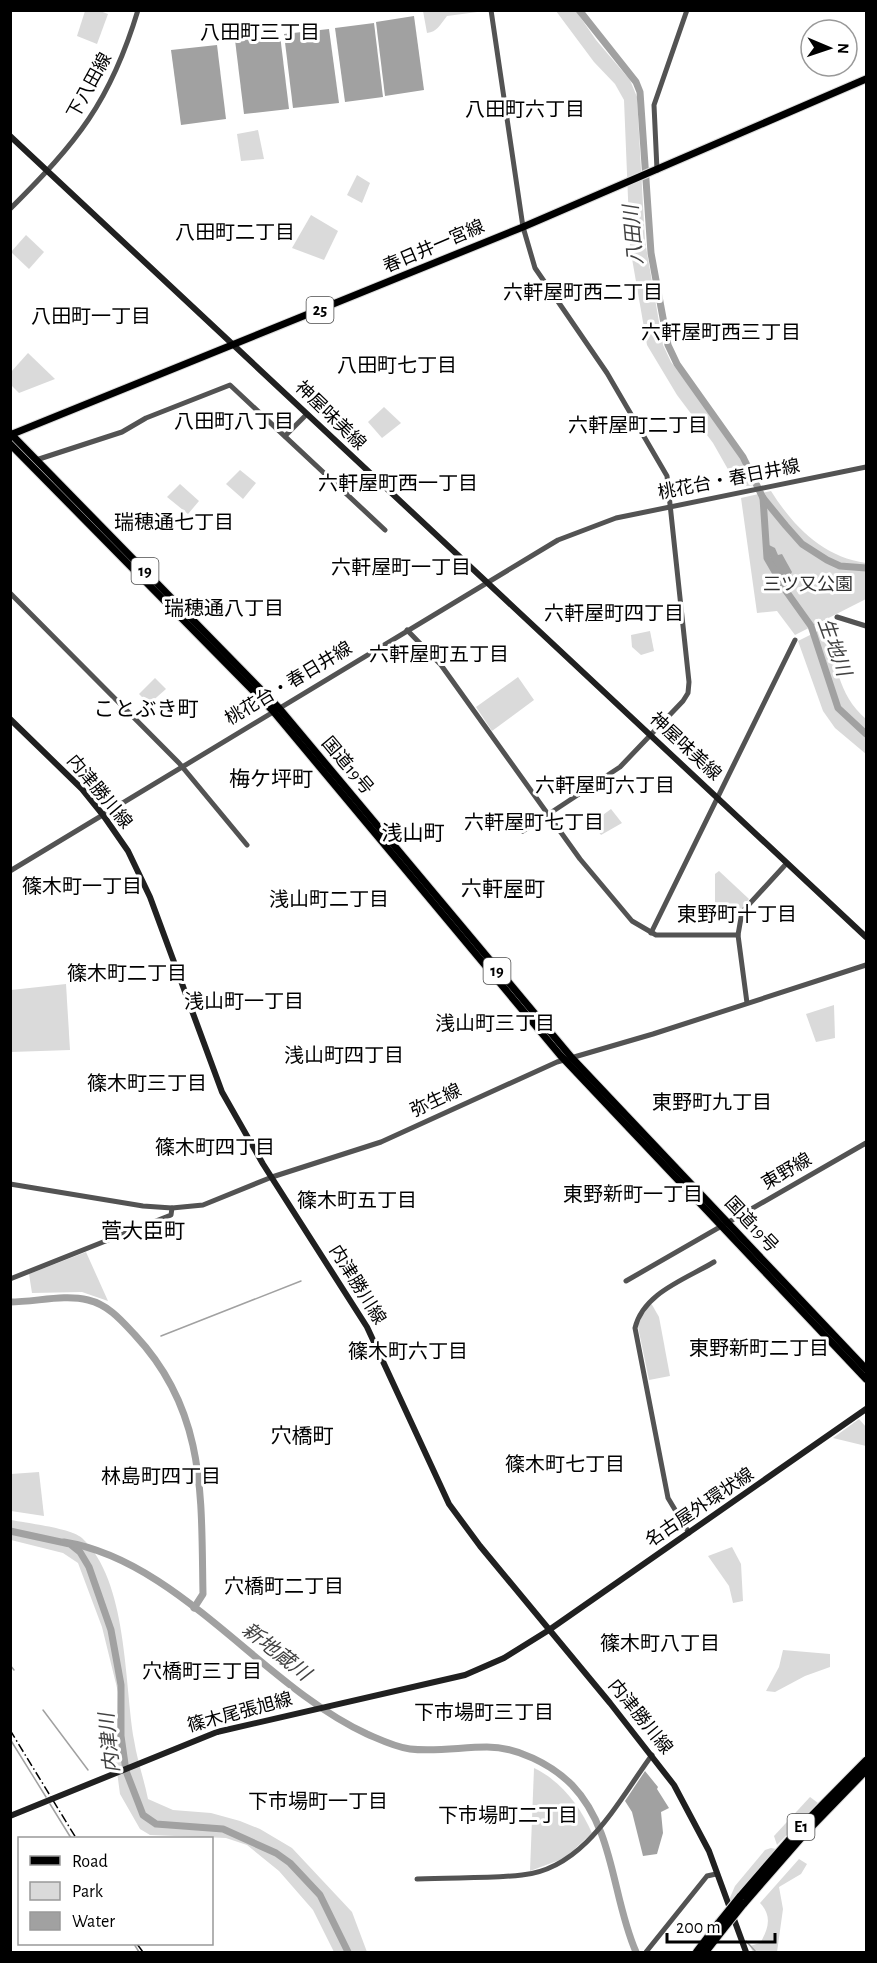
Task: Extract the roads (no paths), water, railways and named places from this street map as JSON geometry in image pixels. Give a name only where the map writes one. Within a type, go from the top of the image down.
[{"type":"highway","name":"E1","points":[[697,1953],[806,1821],[867,1761]]},
{"type":"highway","name":"E1","points":[[741,1900],[867,1770]]},
{"type":"highway","name":"E1","points":[[705,1953],[721,1926]]},
{"type":"main road","name":"春日井一宮線","points":[[11,434],[628,183],[867,79]]},
{"type":"main road","name":"神屋味美線","points":[[10,136],[50,169],[307,414],[867,937]]},
{"type":"main road","name":"国道19号","points":[[11,434],[276,710],[568,1059],[867,1369]]},
{"type":"main road","name":"国道19号","points":[[10,444],[276,710]]},
{"type":"main road","name":"内津勝川線","points":[[10,719],[82,789],[103,814],[128,851],[150,897],[222,1092],[272,1177],[367,1327],[449,1504],[480,1546],[652,1755],[674,1785],[699,1830],[746,1953]]},
{"type":"main road","name":"国道19号","points":[[726,1225],[867,1379]]},
{"type":"main road","name":"名古屋外環状線","points":[[549,1630],[867,1409]]},
{"type":"main road","name":"篠木尾張旭線","points":[[10,1816],[217,1732],[476,1671],[504,1658],[549,1630]]},
{"type":"street","name":"下八田線","points":[[10,209],[50,169],[80,134],[110,85],[128,45],[138,10]]},
{"type":"street","points":[[491,10],[524,226],[535,268],[607,373],[667,476],[688,693],[620,767],[523,831]]},
{"type":"street","points":[[654,171],[654,105],[687,10]]},
{"type":"street","points":[[36,460],[122,432],[146,418],[230,385],[385,530]]},
{"type":"street","points":[[285,436],[307,414]]},
{"type":"street","name":"桃花台・春日井線","points":[[10,871],[530,554],[585,528],[616,518],[670,506],[867,467]]},
{"type":"street","points":[[10,593],[182,767],[247,845]]},
{"type":"street","points":[[837,617],[867,626]]},
{"type":"street","points":[[407,630],[441,664],[580,860],[632,921],[651,933],[675,936],[738,935]]},
{"type":"street","points":[[651,933],[795,639]]},
{"type":"street","points":[[747,1003],[738,935],[742,912],[788,863]]},
{"type":"street","name":"弥生線","points":[[10,1184],[133,1205],[172,1208],[210,1203],[272,1177],[388,1139],[568,1059],[867,964]]},
{"type":"street","name":"東野線","points":[[626,1281],[867,1143]]},
{"type":"street","points":[[10,1279],[171,1215],[172,1208]]},
{"type":"street","points":[[689,1533],[668,1498],[635,1328],[642,1310],[652,1298],[714,1262]]},
{"type":"street","points":[[417,1879],[523,1875],[544,1870],[576,1853],[603,1822],[652,1755]]},
{"type":"street","points":[[646,1953],[707,1876],[716,1874]]},
{"type":"water","points":[[414,16],[424,90],[385,96],[376,22]]},
{"type":"water","points":[[374,23],[383,97],[345,102],[335,28]]},
{"type":"water","points":[[329,29],[339,103],[293,108],[284,34]]},
{"type":"water","points":[[280,35],[289,109],[244,114],[235,40]]},
{"type":"water","points":[[217,45],[226,119],[181,125],[171,50]]},
{"type":"water","points":[[767,544],[775,548],[778,555],[782,554],[792,572],[787,581],[787,589],[772,565]]},
{"type":"water","points":[[645,1771],[658,1787],[657,1789],[669,1808],[661,1812],[663,1833],[657,1854],[643,1856],[632,1812],[625,1801]]},
{"type":"waterway","name":"八田川","points":[[579,10],[636,82],[640,92],[651,253],[668,345],[677,364],[743,457],[763,498],[802,544],[840,566],[866,568]]},
{"type":"waterway","name":"生地川","points":[[763,498],[767,558],[786,591],[811,626],[838,708],[866,734]]},
{"type":"waterway","points":[[161,1336],[301,1281]]},
{"type":"waterway","name":"新地蔵川","points":[[10,1302],[60,1298],[79,1298],[96,1302],[120,1319],[159,1364],[176,1394],[188,1425],[200,1490],[203,1594],[194,1608]]},
{"type":"waterway","name":"内津川","points":[[10,1531],[70,1544],[80,1552],[89,1567],[111,1630],[121,1685],[121,1736],[126,1771],[143,1815],[156,1824],[223,1829],[276,1853],[290,1863],[320,1895],[348,1952]]},
{"type":"waterway","name":"新地蔵川","points":[[64,1542],[106,1553],[145,1573],[183,1598],[292,1687],[329,1713],[367,1734],[393,1745],[410,1749],[487,1747],[510,1750],[533,1758],[564,1777],[586,1803],[597,1822],[636,1952]]},
{"type":"waterway","points":[[10,1665],[14,1670]]},
{"type":"waterway","points":[[43,1710],[88,1770]]},
{"type":"waterway","points":[[10,1739],[46,1797]]},
{"type":"waterway","points":[[50,1804],[70,1837]]},
{"type":"waterway","points":[[746,1941],[756,1952]]},
{"type":"waterway","points":[[135,1945],[139,1952]]},
{"type":"railway","points":[[10,1730],[75,1837]]},
{"type":"railway","points":[[138,1945],[143,1952]]},
{"type":"district","name":"八田町三丁目","points":[[260,33]]},
{"type":"district","name":"八田町六丁目","points":[[525,110]]},
{"type":"district","name":"八田町二丁目","points":[[235,233]]},
{"type":"district","name":"六軒屋町西二丁目","points":[[583,293]]},
{"type":"district","name":"八田町一丁目","points":[[91,317]]},
{"type":"district","name":"六軒屋町西三丁目","points":[[721,333]]},
{"type":"district","name":"八田町七丁目","points":[[397,366]]},
{"type":"district","name":"八田町八丁目","points":[[234,422]]},
{"type":"district","name":"六軒屋町二丁目","points":[[638,426]]},
{"type":"district","name":"六軒屋町西一丁目","points":[[398,484]]},
{"type":"district","name":"瑞穂通七丁目","points":[[174,523]]},
{"type":"district","name":"六軒屋町一丁目","points":[[401,568]]},
{"type":"district","name":"瑞穂通八丁目","points":[[224,609]]},
{"type":"district","name":"六軒屋町四丁目","points":[[614,614]]},
{"type":"district","name":"六軒屋町五丁目","points":[[439,655]]},
{"type":"district","name":"ことぶき町","points":[[146,709]]},
{"type":"district","name":"梅ケ坪町","points":[[271,779]]},
{"type":"district","name":"六軒屋町六丁目","points":[[605,786]]},
{"type":"district","name":"六軒屋町七丁目","points":[[534,823]]},
{"type":"district","name":"浅山町","points":[[413,833]]},
{"type":"district","name":"篠木町一丁目","points":[[82,887]]},
{"type":"district","name":"六軒屋町","points":[[503,889]]},
{"type":"district","name":"浅山町二丁目","points":[[329,900]]},
{"type":"district","name":"東野町十丁目","points":[[737,915]]},
{"type":"district","name":"篠木町二丁目","points":[[127,974]]},
{"type":"district","name":"浅山町一丁目","points":[[244,1002]]},
{"type":"district","name":"浅山町三丁目","points":[[495,1024]]},
{"type":"district","name":"浅山町四丁目","points":[[344,1056]]},
{"type":"district","name":"篠木町三丁目","points":[[147,1084]]},
{"type":"district","name":"東野町九丁目","points":[[712,1103]]},
{"type":"district","name":"篠木町四丁目","points":[[215,1148]]},
{"type":"district","name":"東野新町一丁目","points":[[633,1195]]},
{"type":"district","name":"篠木町五丁目","points":[[357,1201]]},
{"type":"district","name":"菅大臣町","points":[[143,1231]]},
{"type":"district","name":"東野新町二丁目","points":[[759,1349]]},
{"type":"district","name":"篠木町六丁目","points":[[408,1352]]},
{"type":"district","name":"穴橋町","points":[[302,1436]]},
{"type":"district","name":"篠木町七丁目","points":[[565,1465]]},
{"type":"district","name":"林島町四丁目","points":[[161,1477]]},
{"type":"district","name":"穴橋町二丁目","points":[[284,1587]]},
{"type":"district","name":"篠木町八丁目","points":[[660,1644]]},
{"type":"district","name":"穴橋町三丁目","points":[[202,1672]]},
{"type":"district","name":"下市場町三丁目","points":[[484,1713]]},
{"type":"district","name":"下市場町一丁目","points":[[318,1802]]},
{"type":"district","name":"下市場町二丁目","points":[[508,1816]]},
{"type":"park label","name":"三ツ又公園","points":[[808,585]]}]
